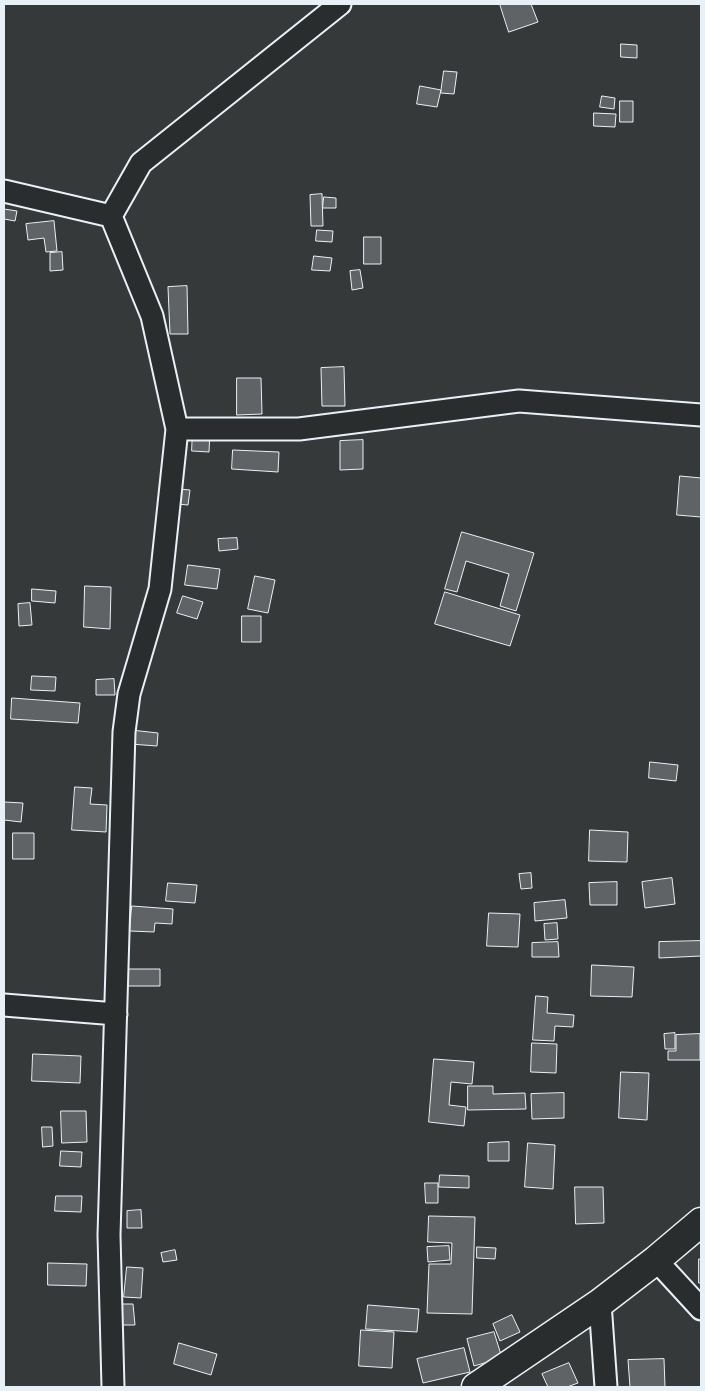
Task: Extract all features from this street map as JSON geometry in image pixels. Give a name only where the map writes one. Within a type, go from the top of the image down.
[{"type":"highway","points":[[476,1387],[600,1303],[701,1222]]},
{"type":"street","points":[[111,216],[141,162],[340,4]]},
{"type":"street","points":[[4,191],[111,216]]},
{"type":"street","points":[[111,216],[152,316],[177,429],[160,589],[129,694],[124,732],[109,1235],[113,1387]]},
{"type":"street","points":[[177,429],[299,429],[519,401],[701,415]]},
{"type":"street","points":[[4,1005],[116,1014]]},
{"type":"street","points":[[656,1260],[701,1309]]},
{"type":"street","points":[[600,1303],[606,1387]]},
{"type":"building","points":[[500,4],[531,4],[538,22],[509,32]]},
{"type":"building","points":[[621,44],[637,45],[637,58],[621,57]]},
{"type":"building","points":[[444,71],[457,72],[454,94],[441,93]]},
{"type":"building","points":[[420,86],[441,90],[437,107],[417,104]]},
{"type":"building","points":[[602,96],[615,98],[614,109],[600,107]]},
{"type":"building","points":[[620,101],[633,101],[633,122],[620,122]]},
{"type":"building","points":[[594,113],[616,114],[615,127],[594,126]]},
{"type":"building","points":[[322,194],[323,226],[311,226],[310,195]]},
{"type":"building","points":[[324,197],[336,198],[336,208],[323,208]]},
{"type":"building","points":[[4,209],[17,211],[15,221],[4,219]]},
{"type":"building","points":[[54,221],[57,251],[46,252],[44,238],[28,240],[26,224]]},
{"type":"building","points":[[317,230],[333,231],[332,242],[316,241]]},
{"type":"building","points":[[364,237],[381,237],[381,264],[364,264]]},
{"type":"building","points":[[62,252],[63,270],[50,271],[50,253]]},
{"type":"building","points":[[314,256],[332,258],[330,271],[312,270]]},
{"type":"building","points":[[360,270],[363,288],[352,290],[350,271]]},
{"type":"building","points":[[187,286],[188,334],[170,334],[168,287]]},
{"type":"building","points":[[344,367],[345,406],[322,406],[321,368]]},
{"type":"building","points":[[237,378],[261,378],[262,414],[237,415]]},
{"type":"building","points":[[193,429],[210,430],[209,452],[192,451]]},
{"type":"building","points":[[363,440],[363,469],[340,470],[340,441]]},
{"type":"building","points":[[233,450],[279,452],[278,472],[232,469]]},
{"type":"building","points":[[680,476],[701,478],[701,517],[677,515]]},
{"type":"building","points":[[178,489],[190,490],[188,505],[177,504]]},
{"type":"building","points":[[462,532],[534,553],[516,611],[500,606],[509,574],[466,561],[457,592],[445,589]]},
{"type":"building","points":[[237,538],[238,549],[219,551],[218,539]]},
{"type":"building","points":[[188,565],[220,569],[217,589],[185,585]]},
{"type":"building","points":[[255,576],[275,580],[268,613],[248,609]]},
{"type":"building","points":[[85,586],[111,587],[110,629],[84,627]]},
{"type":"building","points":[[32,589],[56,591],[55,603],[32,601]]},
{"type":"building","points":[[445,592],[520,615],[510,646],[435,624]]},
{"type":"building","points":[[183,596],[203,602],[197,619],[177,613]]},
{"type":"building","points":[[30,603],[32,625],[19,626],[18,604]]},
{"type":"building","points":[[242,616],[261,616],[261,642],[242,642]]},
{"type":"building","points":[[32,676],[56,677],[55,691],[31,690]]},
{"type":"building","points":[[114,679],[115,695],[96,695],[96,680]]},
{"type":"building","points":[[12,698],[80,703],[78,723],[11,719]]},
{"type":"building","points":[[131,730],[158,733],[157,746],[130,744]]},
{"type":"building","points":[[650,762],[678,765],[676,781],[649,778]]},
{"type":"building","points":[[75,787],[92,788],[90,804],[107,805],[106,832],[72,830]]},
{"type":"building","points":[[4,802],[23,803],[21,822],[4,820]]},
{"type":"building","points":[[590,830],[628,832],[627,862],[589,861]]},
{"type":"building","points":[[13,833],[34,833],[34,859],[13,859]]},
{"type":"building","points":[[531,873],[532,888],[521,889],[519,874]]},
{"type":"building","points":[[672,878],[675,904],[645,908],[642,882]]},
{"type":"building","points":[[617,882],[617,905],[590,905],[589,883]]},
{"type":"building","points":[[168,883],[197,885],[195,903],[166,901]]},
{"type":"building","points":[[565,900],[567,918],[535,921],[534,903]]},
{"type":"building","points":[[132,906],[173,909],[172,924],[155,923],[154,932],[130,931]]},
{"type":"building","points":[[489,913],[520,914],[518,947],[487,946]]},
{"type":"building","points":[[557,923],[558,939],[545,940],[544,924]]},
{"type":"building","points":[[701,941],[701,956],[659,958],[659,942]]},
{"type":"building","points":[[558,942],[559,957],[532,957],[532,943]]},
{"type":"building","points":[[592,965],[634,967],[632,997],[591,996]]},
{"type":"building","points":[[124,969],[160,969],[160,986],[124,986]]},
{"type":"building","points":[[536,996],[548,997],[547,1013],[574,1015],[573,1027],[555,1026],[554,1041],[533,1040]]},
{"type":"building","points":[[675,1033],[675,1049],[665,1049],[664,1034]]},
{"type":"building","points":[[700,1034],[700,1060],[668,1060],[668,1051],[676,1051],[676,1035]]},
{"type":"building","points":[[532,1043],[557,1044],[556,1073],[531,1072]]},
{"type":"building","points":[[33,1054],[81,1056],[80,1083],[32,1081]]},
{"type":"building","points":[[434,1059],[474,1062],[472,1084],[451,1082],[449,1105],[466,1107],[464,1126],[429,1122]]},
{"type":"building","points":[[621,1072],[649,1073],[647,1120],[619,1118]]},
{"type":"building","points":[[468,1086],[493,1086],[493,1094],[525,1093],[526,1109],[468,1110]]},
{"type":"building","points":[[564,1093],[564,1118],[532,1119],[531,1094]]},
{"type":"building","points":[[61,1111],[86,1111],[87,1142],[62,1143]]},
{"type":"building","points":[[42,1127],[52,1127],[53,1146],[43,1147]]},
{"type":"building","points":[[509,1142],[509,1161],[488,1161],[488,1143]]},
{"type":"building","points":[[528,1143],[555,1145],[553,1189],[525,1187]]},
{"type":"building","points":[[61,1151],[82,1152],[81,1167],[60,1166]]},
{"type":"building","points":[[440,1175],[469,1176],[469,1188],[439,1187]]},
{"type":"building","points":[[425,1183],[438,1183],[438,1203],[426,1203]]},
{"type":"building","points":[[575,1187],[603,1187],[604,1223],[576,1224]]},
{"type":"building","points":[[56,1196],[82,1196],[81,1212],[55,1211]]},
{"type":"building","points":[[141,1210],[142,1228],[127,1228],[127,1211]]},
{"type":"building","points":[[429,1216],[475,1217],[472,1314],[427,1313],[429,1264],[451,1264],[452,1243],[428,1242]]},
{"type":"building","points":[[449,1246],[450,1260],[428,1262],[427,1247]]},
{"type":"building","points":[[477,1247],[496,1248],[495,1259],[477,1258]]},
{"type":"building","points":[[175,1250],[177,1260],[163,1262],[161,1253]]},
{"type":"building","points":[[699,1259],[701,1259],[701,1283],[699,1283]]},
{"type":"building","points":[[48,1263],[87,1264],[86,1286],[48,1285]]},
{"type":"building","points":[[127,1267],[143,1268],[141,1298],[124,1297]]},
{"type":"building","points":[[118,1304],[133,1304],[135,1325],[119,1325]]},
{"type":"building","points":[[368,1305],[419,1309],[417,1332],[366,1329]]},
{"type":"building","points":[[512,1315],[520,1332],[500,1341],[493,1324]]},
{"type":"building","points":[[361,1330],[394,1332],[392,1368],[359,1366]]},
{"type":"building","points":[[494,1332],[502,1358],[474,1366],[467,1339]]},
{"type":"building","points":[[179,1343],[217,1354],[211,1375],[174,1364]]},
{"type":"building","points":[[464,1348],[470,1372],[423,1383],[417,1359]]},
{"type":"building","points":[[664,1359],[665,1387],[630,1387],[628,1360]]},
{"type":"building","points":[[569,1363],[578,1383],[567,1387],[548,1387],[542,1374]]}]
